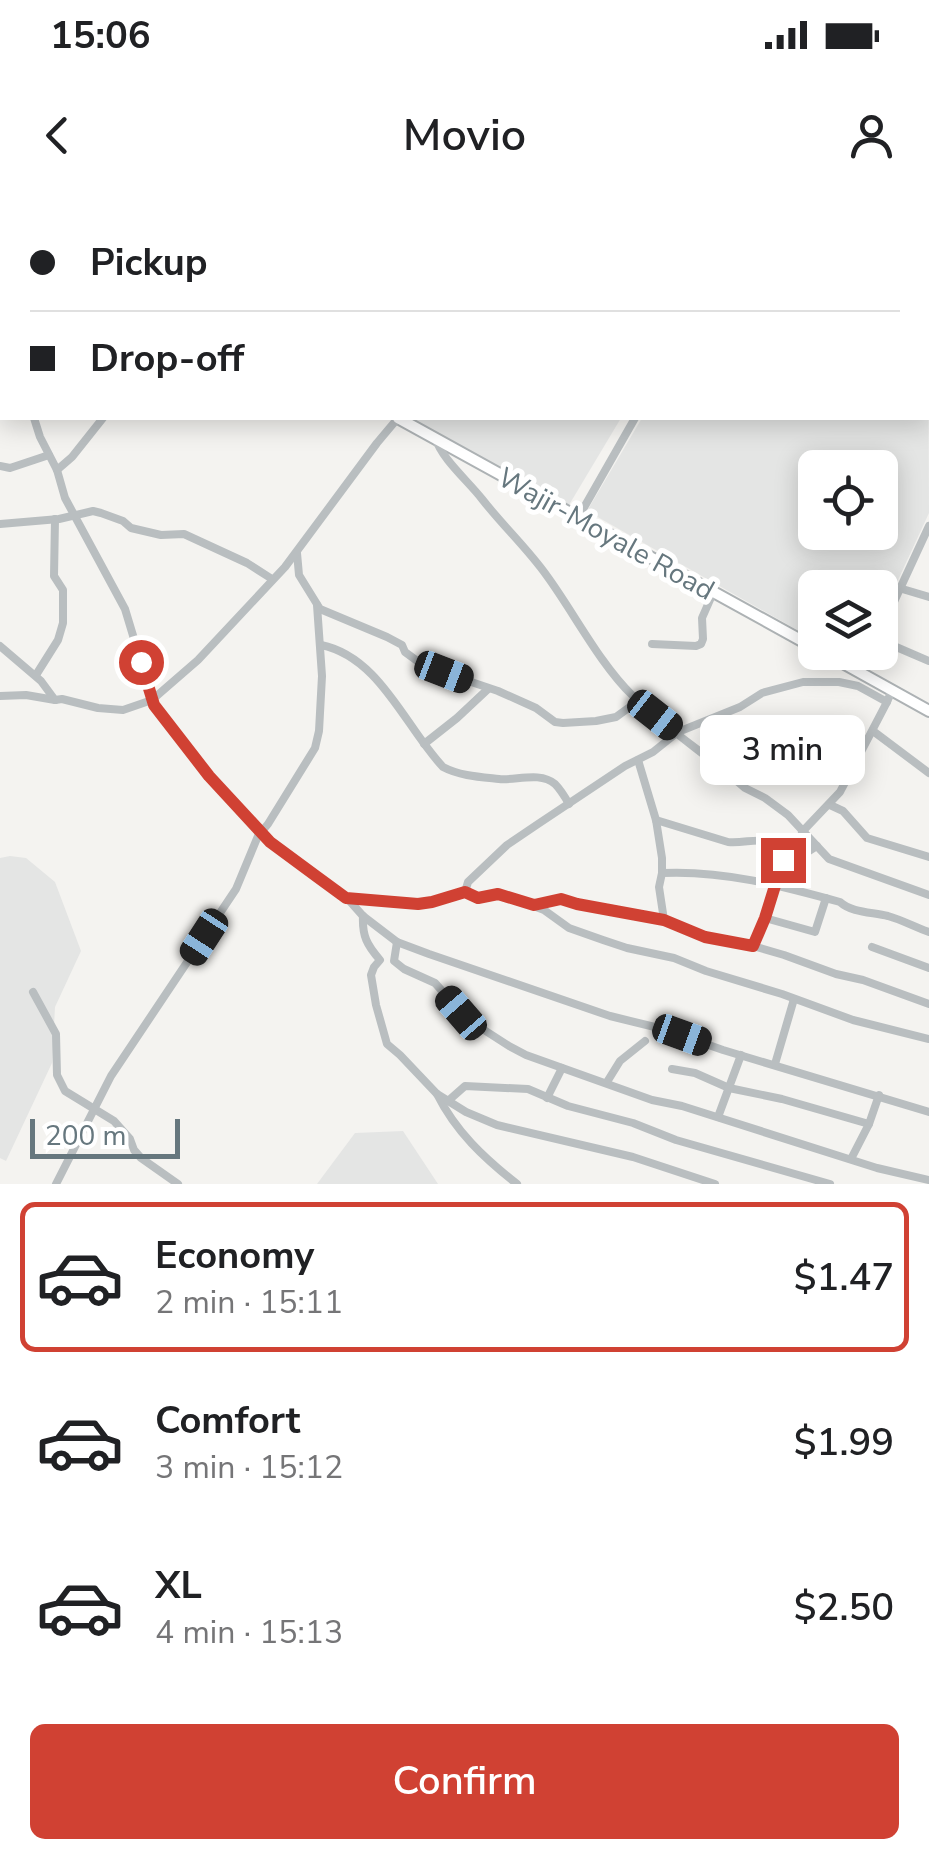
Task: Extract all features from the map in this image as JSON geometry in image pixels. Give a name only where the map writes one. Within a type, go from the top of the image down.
[{"type":"main road","name":"Wajir-Moyale Road","points":[[402,420],[798,639]]},
{"type":"main road","points":[[855,670],[929,711]]},
{"type":"street","points":[[35,420],[65,498],[126,609],[152,700],[209,776],[262,833],[346,898],[363,916],[397,942],[610,1016],[929,1112]]},
{"type":"street","points":[[57,470],[72,458],[101,420]]},
{"type":"street","points":[[0,696],[26,695],[123,710],[152,700],[198,660],[297,552],[396,420]]},
{"type":"street","points":[[578,518],[635,420]]},
{"type":"street","points":[[436,438],[446,458],[543,570],[605,663],[638,701],[745,788],[788,815],[829,860],[929,895]]},
{"type":"street","points":[[0,466],[10,468],[49,455]]},
{"type":"street","points":[[0,524],[93,511],[109,514],[130,528],[160,535],[180,533],[272,580]]},
{"type":"street","points":[[36,675],[58,640],[63,623],[63,590],[54,576],[55,519]]},
{"type":"street","points":[[929,526],[899,588],[929,597]]},
{"type":"street","points":[[56,1184],[122,1058],[236,889],[256,839],[314,748],[322,645],[317,605],[298,575],[297,552]]},
{"type":"street","points":[[652,644],[696,646],[703,642],[702,618],[713,593]]},
{"type":"street","points":[[317,605],[402,645],[424,666],[536,708],[555,722],[596,722],[616,717],[638,701]]},
{"type":"street","points":[[322,645],[350,654],[373,675],[443,767],[457,774],[503,780],[544,778],[555,784],[569,804]]},
{"type":"street","points":[[0,646],[36,675],[55,700]]},
{"type":"street","points":[[898,648],[929,662]]},
{"type":"street","points":[[465,892],[468,882],[508,845],[625,766],[653,752],[678,732],[762,694],[803,682],[838,682],[858,686],[887,702]]},
{"type":"street","points":[[424,744],[488,688]]},
{"type":"street","points":[[802,832],[840,792],[892,690]]},
{"type":"street","points":[[873,731],[929,772]]},
{"type":"street","points":[[638,760],[656,820],[664,920]]},
{"type":"street","points":[[830,805],[844,812],[867,838],[929,857]]},
{"type":"street","points":[[656,820],[728,842],[757,840],[779,848],[784,858],[753,946]]},
{"type":"street","points":[[784,858],[803,855],[817,846]]},
{"type":"street","points":[[662,873],[722,874],[826,898],[929,932]]},
{"type":"street","points":[[346,898],[418,904],[465,892],[478,898],[498,894],[534,905],[569,928],[603,940],[674,958],[853,1020],[929,1039]]},
{"type":"street","points":[[765,918],[815,932],[826,898]]},
{"type":"street","points":[[534,905],[561,899],[664,920],[705,937],[753,946],[929,1004]]},
{"type":"street","points":[[363,916],[362,933],[380,960],[394,961],[435,983],[466,1018],[508,1046],[652,1100],[929,1180]]},
{"type":"street","points":[[394,961],[397,942]]},
{"type":"street","points":[[872,947],[929,968]]},
{"type":"street","points":[[380,960],[372,975],[387,1044],[437,1094],[449,1119],[469,1142],[518,1184]]},
{"type":"street","points":[[33,992],[56,1034],[57,1076],[65,1091],[114,1122],[130,1138],[141,1158],[178,1184]]},
{"type":"street","points":[[775,1064],[794,999]]},
{"type":"street","points":[[607,1082],[620,1061],[644,1041]]},
{"type":"street","points":[[718,1117],[741,1055]]},
{"type":"street","points":[[547,1098],[562,1068]]},
{"type":"street","points":[[672,1069],[869,1124]]},
{"type":"street","points":[[448,1100],[461,1088],[470,1086],[528,1088],[568,1106],[830,1184]]},
{"type":"street","points":[[437,1094],[478,1118],[632,1157],[716,1184]]},
{"type":"street","points":[[851,1159],[879,1095]]},
{"type":"shaded area","points":[[412,420],[620,420],[569,505]]},
{"type":"shaded area","points":[[641,420],[929,420],[929,513],[898,580],[898,570],[798,570],[798,630],[587,511]]},
{"type":"shaded area","points":[[0,858],[26,858],[55,882],[81,951],[55,1007],[52,1063],[6,1161],[0,1158]]},
{"type":"shaded area","points":[[403,1131],[438,1184],[317,1184],[355,1133]]},
{"type":"route","points":[[141,662],[154,705],[221,790],[270,842],[346,898],[418,904],[465,892],[478,898],[498,894],[534,905],[561,899],[664,920],[705,937],[753,946],[783,860]]}]
